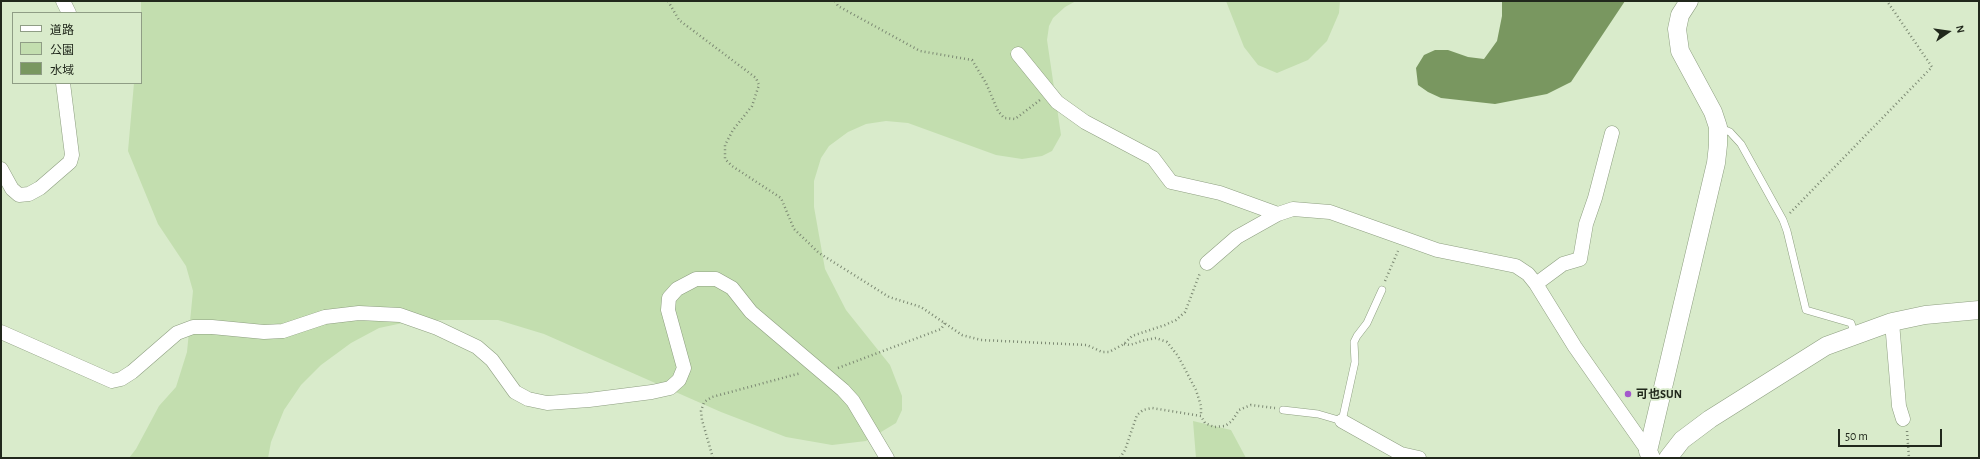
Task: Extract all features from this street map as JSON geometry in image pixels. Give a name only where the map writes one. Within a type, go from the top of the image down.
[{"type":"street","points":[[63,1],[68,12]]},
{"type":"street","points":[[1650,455],[1716,163],[1718,127],[1713,112],[1680,51],[1677,29],[1680,15],[1689,1]]},
{"type":"street","points":[[1018,54],[1057,102],[1085,122],[1153,158],[1171,182],[1220,193],[1278,214]]},
{"type":"street","points":[[1,169],[12,189],[19,195],[29,194],[40,188],[70,162],[72,155],[63,84]]},
{"type":"street","points":[[1536,284],[1563,264],[1580,259],[1586,224],[1595,198],[1612,133]]},
{"type":"street","points":[[1208,263],[1237,237],[1278,214],[1293,209],[1330,212],[1404,237],[1437,250],[1516,266],[1528,274],[1536,284],[1575,347],[1650,455]]},
{"type":"street","points":[[1,332],[112,381],[121,379],[132,372],[177,333],[193,327],[276,332],[283,331],[325,316],[359,313],[400,315],[437,328],[477,347],[492,360],[515,392],[528,399],[547,403],[589,400],[652,392],[670,388],[679,380],[684,368],[668,310],[669,298],[677,289],[696,279],[716,279],[732,288],[751,312],[819,369],[853,401],[887,458]]},
{"type":"street","points":[[1668,458],[1682,440],[1710,419],[1826,346],[1892,322],[1925,315],[1979,310]]},
{"type":"street","points":[[1892,322],[1899,406],[1903,419]]},
{"type":"street","points":[[1342,422],[1400,454],[1419,458]]},
{"type":"lane","points":[[1718,127],[1730,132],[1741,144],[1783,220],[1806,310],[1851,323],[1855,335]]},
{"type":"lane","points":[[1283,410],[1318,414],[1342,422],[1355,362],[1354,342],[1367,323],[1382,290]]},
{"type":"path","points":[[668,1],[679,20],[756,78],[759,85],[752,106],[733,130],[725,144],[726,159],[732,166],[781,198],[794,229],[819,253],[889,297],[921,307],[962,335],[981,340],[1087,345],[1102,352],[1109,352],[1124,344],[1132,336],[1165,325],[1176,320],[1185,312],[1200,272],[1208,263]]},
{"type":"path","points":[[835,1],[838,6],[920,51],[972,60],[986,83],[998,111],[1004,118],[1015,120],[1050,93]]},
{"type":"path","points":[[1783,220],[1932,67],[1887,1]]},
{"type":"path","points":[[1382,290],[1404,237]]},
{"type":"path","points":[[713,458],[702,420],[704,402],[712,397],[819,369],[940,329],[945,323]]},
{"type":"path","points":[[1124,344],[1130,345],[1156,338],[1167,342],[1178,356],[1196,390],[1201,406],[1201,416],[1206,422],[1214,427],[1225,426],[1232,422],[1239,410],[1246,406],[1270,407],[1283,410]]},
{"type":"path","points":[[1120,458],[1125,450],[1137,415],[1143,410],[1152,408],[1201,416]]},
{"type":"path","points":[[1903,419],[1909,439],[1909,458]]},
{"type":"green space","points":[[141,1],[1076,1],[1065,7],[1053,18],[1049,26],[1047,40],[1061,135],[1052,151],[1042,156],[1022,159],[996,155],[908,123],[886,121],[866,124],[848,132],[829,146],[821,158],[814,181],[814,207],[825,269],[846,310],[890,365],[902,396],[902,410],[896,423],[866,441],[832,445],[786,437],[721,412],[544,334],[498,320],[417,320],[379,328],[351,343],[321,365],[301,385],[284,410],[271,442],[268,458],[129,458],[136,449],[159,406],[176,387],[187,352],[193,291],[186,266],[158,224],[128,151],[134,84],[142,84]]},
{"type":"green space","points":[[1226,1],[1340,1],[1339,13],[1327,41],[1308,60],[1277,73],[1258,65],[1244,47]]},
{"type":"green space","points":[[1193,421],[1231,430],[1246,458],[1196,458]]},
{"type":"water","points":[[1502,1],[1625,1],[1571,82],[1547,94],[1495,104],[1441,98],[1418,85],[1416,68],[1424,55],[1435,50],[1448,50],[1468,57],[1484,59],[1497,41],[1502,16]]},
{"type":"place","name":"可也SUN","points":[[1628,394]]}]
